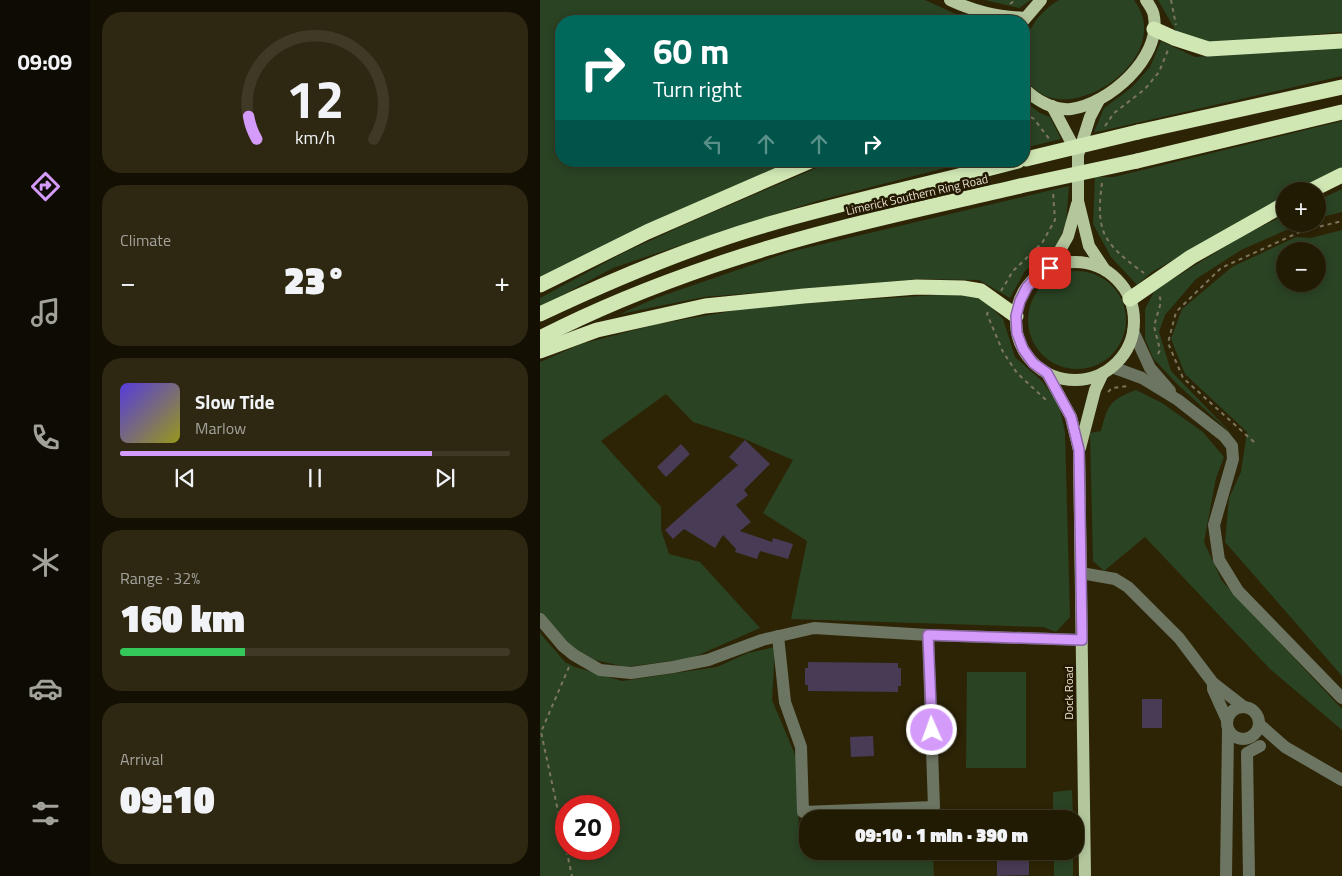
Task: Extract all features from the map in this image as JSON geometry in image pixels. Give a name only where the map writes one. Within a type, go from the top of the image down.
[{"type":"highway","points":[[1154,29],[1208,49],[1342,41]]},
{"type":"highway","name":"Limerick Southern Ring Road","points":[[1030,158],[1342,87]]},
{"type":"highway","name":"Limerick Southern Ring Road","points":[[540,338],[619,301],[716,264],[836,230],[1342,112]]},
{"type":"highway","points":[[540,286],[647,232],[796,167]]},
{"type":"highway","name":"Limerick Southern Ring Road","points":[[540,314],[633,272],[768,224],[996,167]]},
{"type":"highway","points":[[1326,183],[1342,175]]},
{"type":"highway","points":[[1130,299],[1191,257],[1276,209]]},
{"type":"highway","points":[[540,351],[597,330],[705,306],[907,288],[963,288],[981,291],[1016,316]]},
{"type":"main road","points":[[950,0],[978,15]]},
{"type":"main road","points":[[1028,15],[1041,0]]},
{"type":"main road","points":[[1030,95],[1052,106],[1070,109],[1099,100],[1127,80],[1152,44],[1154,16],[1146,0]]},
{"type":"main road","points":[[971,10],[991,15]]},
{"type":"main road","points":[[1099,100],[1090,117],[1078,155],[1078,201],[1089,246],[1105,270]]},
{"type":"main road","points":[[1052,106],[1078,155]]},
{"type":"main road","points":[[1050,268],[1068,236],[1078,201]]},
{"type":"main road","points":[[1064,263],[1092,264],[1105,270],[1120,282],[1130,299],[1134,314],[1133,331],[1129,345],[1122,357],[1108,370],[1085,379],[1065,379],[1047,373],[1033,363],[1023,349],[1017,333],[1016,316],[1020,301],[1027,287],[1037,276],[1050,268],[1064,263]]},
{"type":"main road","name":"Dock Road","points":[[1079,450],[1095,390],[1108,370]]},
{"type":"main road","name":"Dock Road","points":[[1047,373],[1071,417],[1079,450],[1085,876]]},
{"type":"street","points":[[1133,331],[1150,368],[1178,400]]},
{"type":"street","points":[[1108,370],[1142,378],[1178,400],[1224,436],[1232,446],[1233,459],[1214,525],[1219,560],[1238,591],[1342,698]]},
{"type":"street","points":[[1081,573],[1115,578],[1128,587],[1179,638],[1213,683],[1257,714],[1259,724],[1255,734],[1248,739]]},
{"type":"street","points":[[540,619],[563,646],[574,655],[600,670],[631,673],[708,660],[762,640],[814,628],[928,635],[1082,640]]},
{"type":"street","points":[[778,636],[785,702],[801,747],[803,812],[934,807],[928,635]]},
{"type":"street","points":[[1213,683],[1213,689],[1227,726],[1240,739],[1248,739],[1260,746],[1285,748]]},
{"type":"street","points":[[1226,876],[1227,726],[1230,713],[1234,709],[1244,706]]},
{"type":"street","points":[[1259,724],[1285,748],[1342,780]]},
{"type":"street","points":[[1248,739],[1249,876]]},
{"type":"street","points":[[1247,753],[1260,746]]},
{"type":"path","points":[[1254,442],[1183,378],[1168,343],[1176,312],[1221,268],[1302,231],[1342,221]]},
{"type":"path","points":[[572,876],[541,732],[574,655]]},
{"type":"green space","points":[[540,0],[925,0],[958,15],[555,15],[555,167],[782,167],[540,281]]},
{"type":"green space","points":[[985,0],[1031,0],[1019,8]]},
{"type":"green space","points":[[1059,0],[1134,0],[1144,23],[1141,46],[1128,67],[1109,84],[1085,96],[1062,99],[1041,94],[1030,82],[1030,31],[1039,17]]},
{"type":"green space","points":[[1158,0],[1342,0],[1342,32],[1207,44],[1177,33]]},
{"type":"green space","points":[[1161,41],[1195,57],[1342,47],[1342,76],[1094,132],[1104,108],[1131,88],[1150,67]]},
{"type":"green space","points":[[1030,106],[1040,113],[1050,117],[1061,139],[1030,147]]},
{"type":"green space","points":[[1342,121],[1342,173],[1323,182],[1276,182],[1276,205],[1224,231],[1152,272],[1137,285],[1111,257],[1093,224],[1095,177],[1114,177]]},
{"type":"green space","points":[[819,167],[949,167],[817,201],[613,268],[540,307],[540,298],[623,253]]},
{"type":"green space","points":[[1069,186],[1066,223],[1056,246],[1025,271],[1010,298],[979,280],[920,279],[704,297],[620,314],[656,298],[789,252]]},
{"type":"green space","points":[[1342,189],[1342,212],[1326,216],[1326,196]]},
{"type":"green space","points":[[1276,219],[1276,232],[1282,232],[1241,250],[1196,279],[1165,315],[1159,332],[1171,371],[1234,436],[1177,384],[1153,358],[1145,339],[1145,309],[1155,290],[1244,235]]},
{"type":"green space","points":[[1342,230],[1342,676],[1225,542],[1229,498],[1241,472],[1247,432],[1185,374],[1171,339],[1182,309],[1232,267],[1276,246],[1276,292],[1326,292],[1326,242],[1285,242],[1296,237],[1311,238]]},
{"type":"green space","points":[[1077,271],[1096,274],[1112,285],[1123,301],[1126,320],[1123,339],[1112,355],[1096,366],[1077,369],[1058,366],[1042,355],[1031,339],[1028,320],[1031,301],[1042,285],[1058,274]]},
{"type":"green space","points":[[952,294],[981,297],[1003,319],[1015,357],[1042,381],[1059,404],[1065,432],[1070,617],[1056,632],[1043,627],[791,619],[807,541],[763,513],[793,460],[742,438],[693,422],[666,394],[601,441],[661,507],[661,530],[669,554],[700,562],[760,628],[692,658],[626,667],[595,660],[569,647],[540,613],[540,362],[581,344],[658,324],[760,306]]},
{"type":"green space","points":[[1136,390],[1162,403],[1203,432],[1224,457],[1216,478],[1204,542],[1222,581],[1342,709],[1342,730],[1270,669],[1145,537],[1104,571],[1093,561],[1090,433],[1101,431],[1108,409],[1115,400]]},
{"type":"green space","points":[[540,633],[565,662],[575,667],[622,681],[717,667],[748,653],[775,647],[772,700],[796,757],[799,860],[933,860],[934,876],[540,876]]},
{"type":"green space","points":[[967,672],[1026,672],[1026,768],[966,768]]},
{"type":"green space","points":[[1072,790],[1073,810],[1053,810],[1053,792]]},
{"type":"green space","points":[[1054,860],[1073,860],[1073,876],[1054,876]]},
{"type":"building","points":[[745,440],[770,464],[744,490],[748,495],[736,505],[751,522],[740,531],[772,542],[773,538],[793,544],[788,559],[760,551],[757,559],[735,552],[736,549],[723,535],[715,548],[684,529],[673,539],[665,530],[738,465],[729,457]]},
{"type":"building","points":[[681,444],[690,454],[666,477],[657,467]]},
{"type":"building","points":[[808,662],[898,663],[898,668],[901,668],[901,686],[898,686],[898,692],[808,691],[808,685],[805,685],[805,668],[808,668]]},
{"type":"building","points":[[1142,699],[1162,699],[1162,728],[1142,728]]},
{"type":"building","points":[[873,736],[874,756],[851,757],[850,737]]},
{"type":"building","points":[[997,860],[1029,860],[1029,875],[997,876]]},
{"type":"route","points":[[932,730],[928,635],[1082,640],[1079,450],[1071,417],[1047,373],[1033,363],[1023,349],[1017,333],[1016,316],[1020,301],[1027,287],[1037,276],[1050,268]]}]
